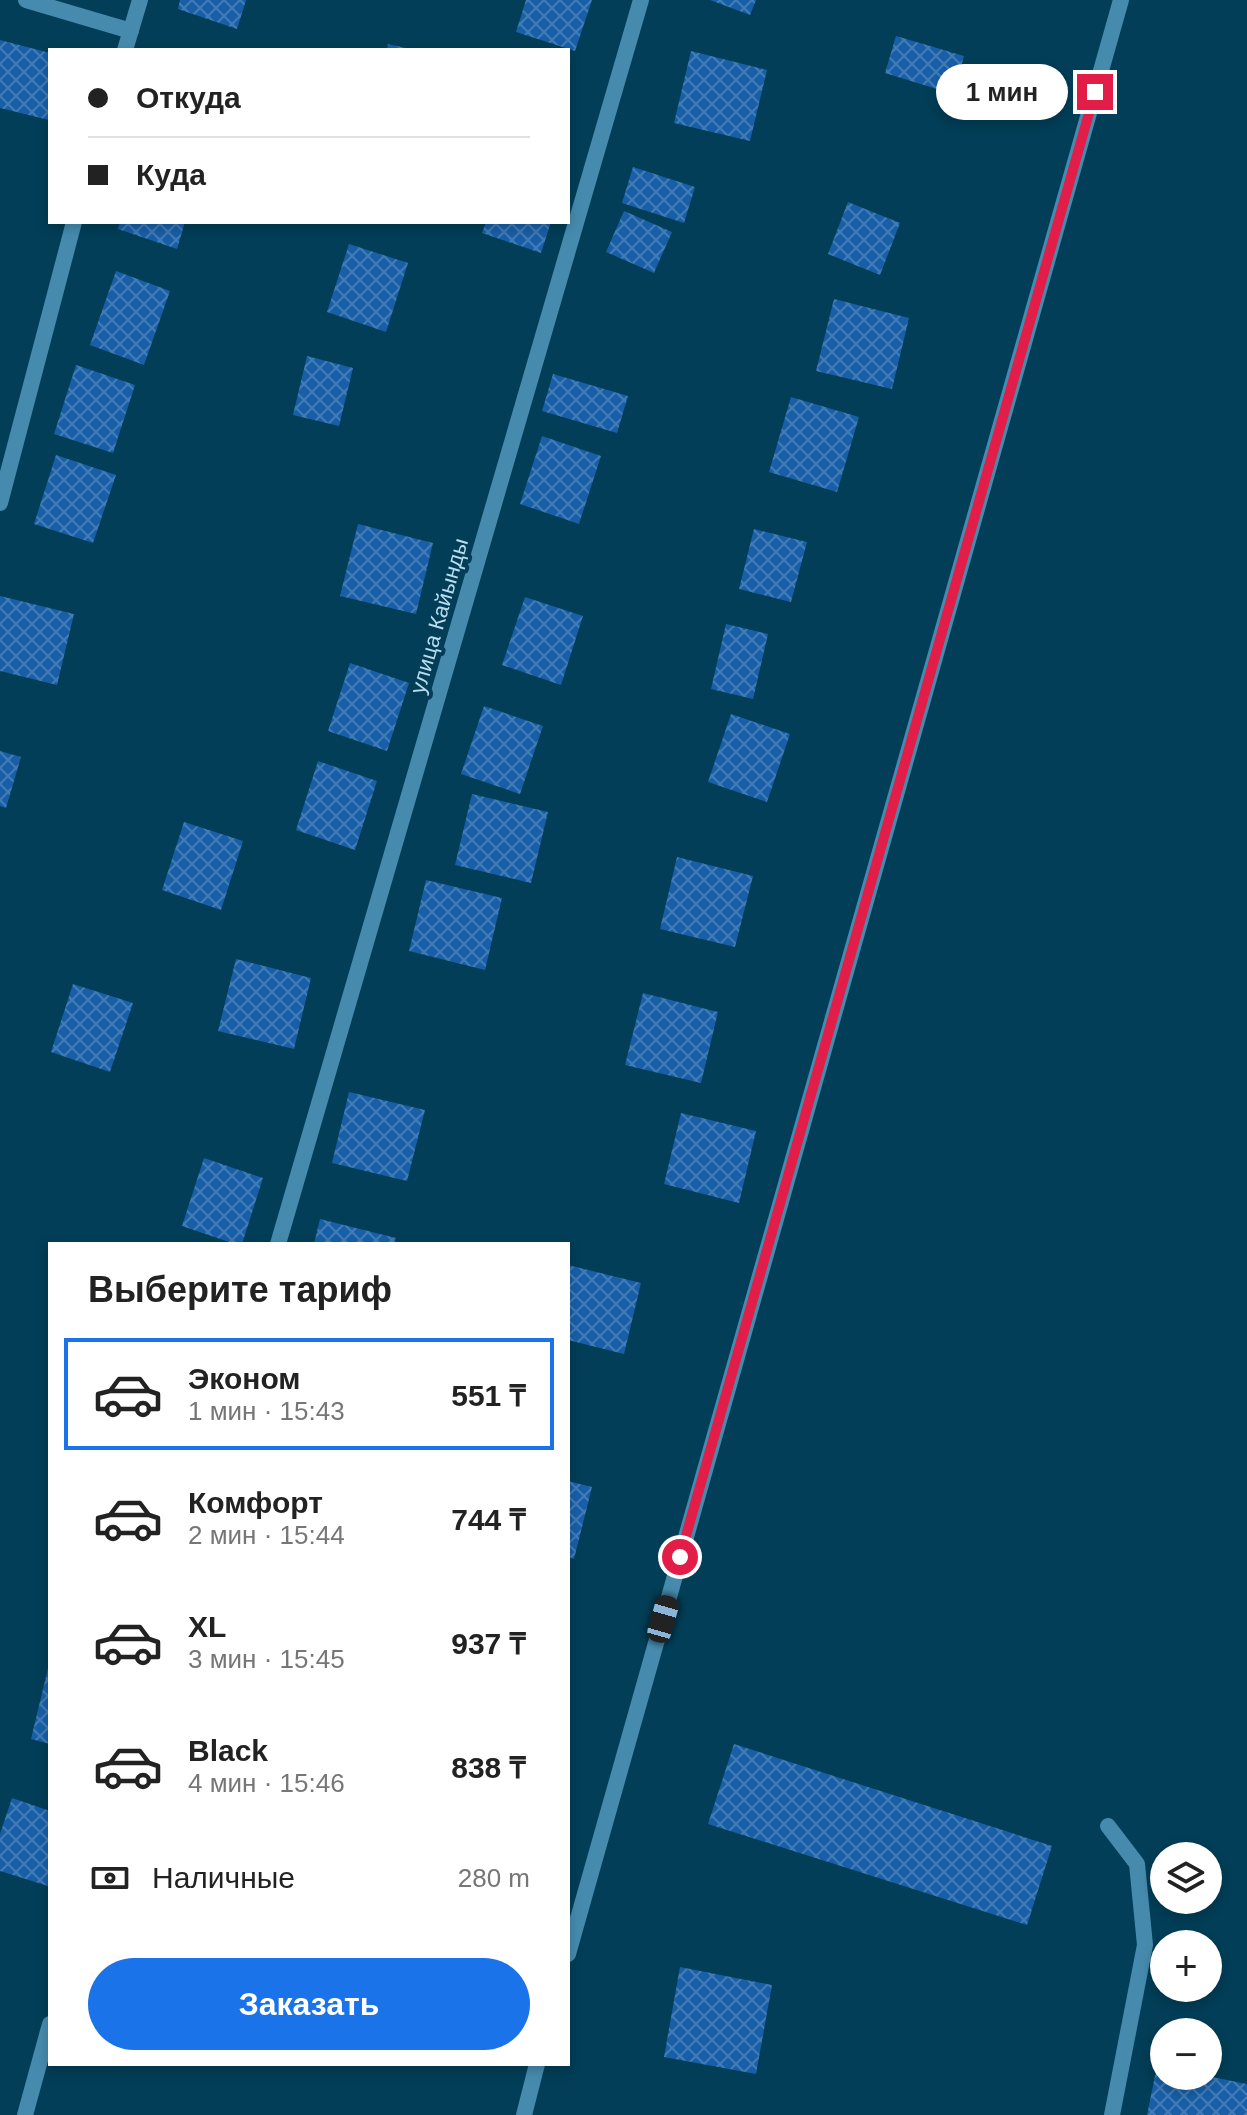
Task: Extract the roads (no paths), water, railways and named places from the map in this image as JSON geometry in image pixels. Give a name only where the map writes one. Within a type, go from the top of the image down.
[{"type":"street","points":[[26,0],[131,31]]},
{"type":"street","points":[[126,48],[140,0]]},
{"type":"street","name":"улица Кайынды","points":[[279,1242],[641,0]]},
{"type":"street","points":[[570,1947],[1121,0]]},
{"type":"street","points":[[0,503],[73,224]]},
{"type":"street","points":[[1108,1826],[1137,1864],[1145,1945],[1112,2115]]},
{"type":"street","points":[[25,2115],[48,2031]]},
{"type":"street","points":[[524,2115],[536,2066]]}]
